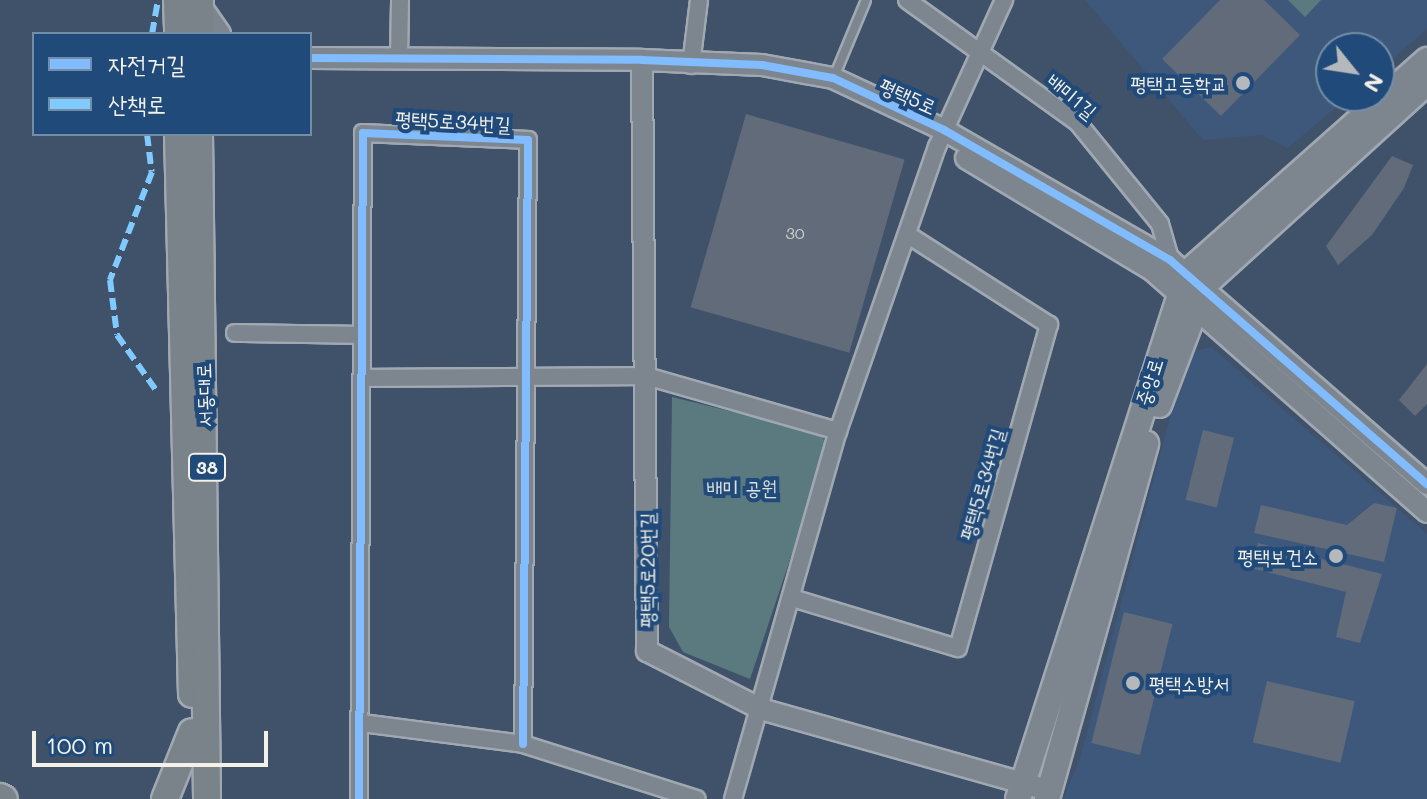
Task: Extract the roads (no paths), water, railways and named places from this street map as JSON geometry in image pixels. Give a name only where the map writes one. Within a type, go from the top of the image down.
[{"type":"main road","points":[[179,32],[193,2]]},
{"type":"main road","points":[[193,2],[200,32]]},
{"type":"main road","points":[[1186,282],[1427,60]]},
{"type":"main road","points":[[1186,282],[1427,83]]},
{"type":"main road","name":"서동대로","points":[[178,136],[192,732],[190,799]]},
{"type":"main road","name":"서동대로","points":[[199,136],[210,555],[206,772],[210,799]]},
{"type":"main road","name":"중앙로","points":[[1021,791],[1186,282]]},
{"type":"main road","name":"중앙로","points":[[1049,795],[1186,282]]},
{"type":"main road","points":[[165,799],[192,732]]},
{"type":"street","points":[[399,59],[400,0]]},
{"type":"street","points":[[691,65],[699,0]]},
{"type":"street","name":"배미1길","points":[[907,0],[1078,123],[1160,224],[1186,282]]},
{"type":"street","points":[[733,799],[838,431],[944,130],[1004,0]]},
{"type":"street","points":[[193,2],[218,32]]},
{"type":"street","name":"평택5로","points":[[312,58],[642,60],[691,65],[762,65],[833,78],[944,130],[1186,282],[1423,480]]},
{"type":"street","name":"평택5로20번길","points":[[642,60],[647,651],[761,709],[1021,791],[1049,795]]},
{"type":"street","points":[[944,130],[964,156],[1186,282],[1427,512]]},
{"type":"street","name":"평택5로34번길","points":[[359,799],[362,723],[363,133],[528,140],[529,375],[523,744]]},
{"type":"street","name":"평택5로34번길","points":[[792,598],[958,648],[1049,325],[908,235]]},
{"type":"street","points":[[235,333],[361,335]]},
{"type":"street","points":[[363,378],[646,376],[838,431]]},
{"type":"street","points":[[362,723],[523,744],[696,799]]},
{"type":"lane","points":[[833,78],[866,0]]},
{"type":"lane","points":[[1404,491],[1423,480]]},
{"type":"place","name":"평택고등학교","points":[[1243,83]]},
{"type":"place","name":"평택보건소","points":[[1336,556]]},
{"type":"place","name":"평택소방서","points":[[1133,683]]},
{"type":"park label","name":"배미 공원","points":[[742,487]]}]
